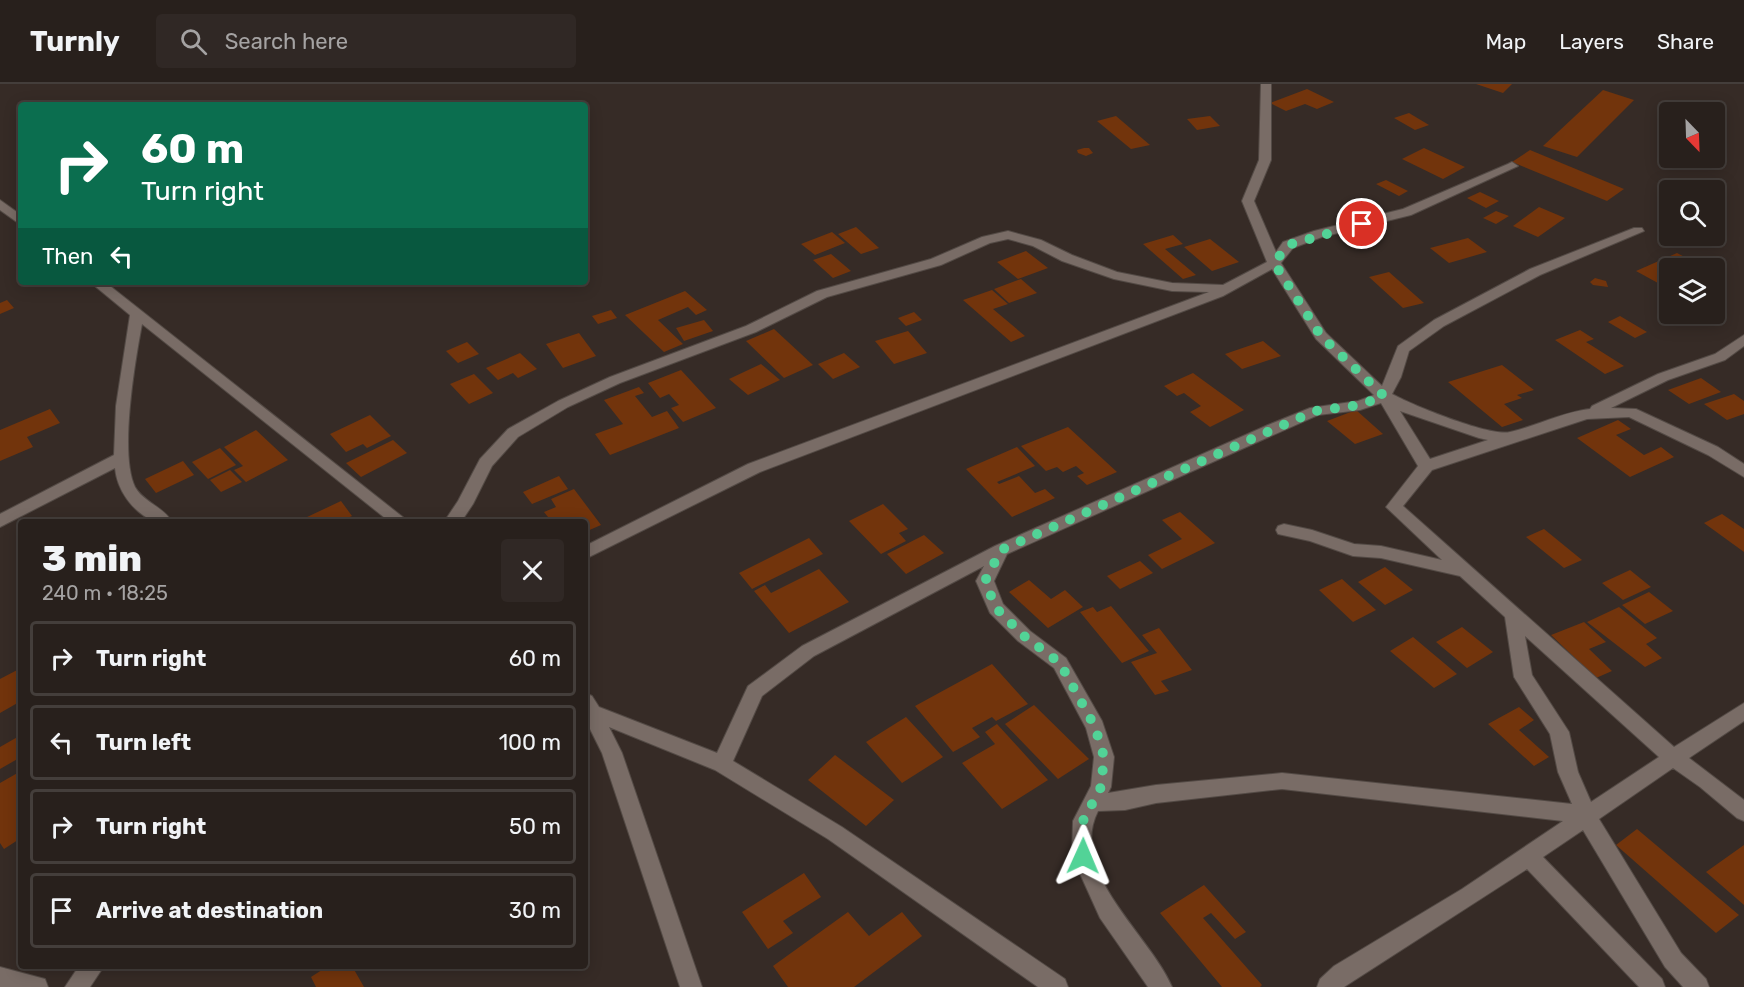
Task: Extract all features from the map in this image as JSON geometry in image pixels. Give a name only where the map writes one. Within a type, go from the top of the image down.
[{"type":"street","points":[[1266,84],[1266,160],[1248,201],[1274,263],[1321,336],[1384,396],[1404,407],[1484,434],[1507,438]]},
{"type":"street","points":[[588,551],[754,468],[1227,288],[1274,263],[1288,245],[1318,234],[1407,212],[1512,166]]},
{"type":"street","points":[[0,204],[18,219]]},
{"type":"street","points":[[722,764],[755,692],[808,651],[1001,550],[1315,411],[1360,405],[1384,396],[1394,377],[1403,349],[1439,323],[1535,272],[1638,231]]},
{"type":"street","points":[[454,519],[465,504],[486,463],[513,433],[563,404],[615,380],[751,329],[822,294],[936,262],[986,240],[1008,235],[1037,243],[1067,258],[1114,275],[1172,287],[1227,288]]},
{"type":"street","points":[[101,285],[397,519]]},
{"type":"street","points":[[137,314],[124,393],[121,458],[128,491],[161,519]]},
{"type":"street","points":[[1744,339],[1720,357],[1663,378],[1586,414],[1426,466],[1394,507],[1673,758],[1707,781],[1744,812]]},
{"type":"street","points":[[1384,396],[1426,466]]},
{"type":"street","points":[[1586,414],[1631,412],[1713,451],[1744,472]]},
{"type":"street","points":[[0,521],[121,458]]},
{"type":"street","points":[[1284,530],[1312,536],[1353,550],[1381,552],[1464,571]]},
{"type":"street","points":[[1001,550],[985,581],[996,608],[1024,636],[1060,663],[1095,727],[1104,757],[1101,787],[1083,821],[1083,856],[1108,911],[1161,987]]},
{"type":"street","points":[[1513,615],[1523,677],[1559,732],[1568,772],[1589,815],[1591,825],[1673,960],[1698,987]]},
{"type":"street","points":[[588,709],[722,764],[835,833],[1057,987]]},
{"type":"street","points":[[588,711],[612,753],[691,987]]},
{"type":"street","points":[[1328,987],[1342,974],[1469,896],[1673,758],[1739,718]]},
{"type":"street","points":[[1092,803],[1125,801],[1156,794],[1282,782],[1589,815]]},
{"type":"street","points":[[1528,856],[1654,987]]},
{"type":"street","points":[[76,987],[91,969]]},
{"type":"street","points":[[0,978],[37,987]]},
{"type":"building","points":[[1476,84],[1512,84],[1503,93]]},
{"type":"building","points":[[1307,89],[1334,102],[1317,109],[1305,104],[1286,111],[1270,103]]},
{"type":"building","points":[[1603,90],[1634,100],[1577,157],[1543,146]]},
{"type":"building","points":[[1409,113],[1429,125],[1415,130],[1394,118]]},
{"type":"building","points":[[1116,116],[1150,145],[1131,149],[1097,121]]},
{"type":"building","points":[[1210,116],[1220,126],[1197,130],[1187,119]]},
{"type":"building","points":[[1089,148],[1093,153],[1086,156],[1078,153],[1077,150]]},
{"type":"building","points":[[1424,148],[1465,167],[1443,179],[1402,159]]},
{"type":"building","points":[[1530,150],[1624,189],[1607,201],[1512,162]]},
{"type":"building","points":[[1386,180],[1408,191],[1399,196],[1376,184]]},
{"type":"building","points":[[1480,192],[1499,201],[1486,208],[1467,198]]},
{"type":"building","points":[[1539,207],[1565,218],[1538,237],[1513,226]]},
{"type":"building","points":[[1496,211],[1509,216],[1496,224],[1483,218]]},
{"type":"building","points":[[856,227],[879,248],[861,254],[838,234]]},
{"type":"building","points":[[832,232],[845,243],[815,255],[801,244]]},
{"type":"building","points":[[1173,235],[1183,244],[1165,249],[1196,275],[1183,279],[1143,244]]},
{"type":"building","points":[[1468,238],[1487,252],[1449,263],[1430,248]]},
{"type":"building","points":[[1210,239],[1239,262],[1212,271],[1184,247]]},
{"type":"building","points":[[1026,251],[1048,268],[1018,279],[997,262]]},
{"type":"building","points":[[1677,253],[1687,258],[1666,258]]},
{"type":"building","points":[[831,254],[851,271],[833,278],[813,260]]},
{"type":"building","points":[[1659,261],[1659,284],[1636,271]]},
{"type":"building","points":[[1389,272],[1424,303],[1403,308],[1369,277]]},
{"type":"building","points":[[1595,278],[1606,281],[1608,287],[1593,285],[1590,282]]},
{"type":"building","points":[[1021,279],[1037,293],[1009,303],[994,289]]},
{"type":"building","points":[[992,290],[1008,304],[993,309],[1025,336],[1011,342],[963,300]]},
{"type":"building","points":[[685,291],[707,310],[696,315],[688,307],[658,320],[683,344],[664,352],[625,315]]},
{"type":"building","points":[[7,300],[14,308],[0,314],[0,303]]},
{"type":"building","points":[[611,310],[617,318],[598,324],[592,316]]},
{"type":"building","points":[[914,312],[922,320],[906,326],[898,318]]},
{"type":"building","points":[[1620,316],[1647,332],[1635,338],[1608,322]]},
{"type":"building","points":[[704,320],[713,331],[684,341],[676,328]]},
{"type":"building","points":[[774,329],[813,365],[784,378],[746,341]]},
{"type":"building","points":[[1580,330],[1594,339],[1586,342],[1624,366],[1605,374],[1555,340]]},
{"type":"building","points":[[908,331],[927,353],[894,364],[875,341]]},
{"type":"building","points":[[579,333],[596,356],[563,368],[546,344]]},
{"type":"building","points":[[1263,341],[1281,356],[1242,369],[1225,354]]},
{"type":"building","points":[[467,342],[479,354],[458,363],[446,351]]},
{"type":"building","points":[[520,353],[537,369],[518,378],[513,373],[498,380],[486,368]]},
{"type":"building","points":[[844,353],[860,367],[833,379],[818,364]]},
{"type":"building","points":[[761,364],[780,380],[748,395],[729,379]]},
{"type":"building","points":[[1502,365],[1534,390],[1517,395],[1522,398],[1504,404],[1523,420],[1502,427],[1448,382]]},
{"type":"building","points":[[681,370],[716,408],[683,422],[671,408],[679,405],[669,394],[660,398],[648,383]]},
{"type":"building","points":[[1193,373],[1244,410],[1210,427],[1190,412],[1201,406],[1184,393],[1177,396],[1164,386]]},
{"type":"building","points":[[474,374],[493,393],[469,404],[450,384]]},
{"type":"building","points":[[1701,378],[1721,392],[1689,404],[1668,390]]},
{"type":"building","points":[[639,387],[644,393],[635,396],[652,417],[667,411],[679,428],[610,455],[595,434],[623,424],[604,400]]},
{"type":"building","points":[[1734,394],[1744,401],[1744,414],[1727,420],[1704,404]]},
{"type":"building","points":[[50,409],[60,423],[27,437],[33,447],[0,461],[0,430]]},
{"type":"building","points":[[1356,410],[1383,434],[1355,444],[1327,421]]},
{"type":"building","points":[[370,415],[391,436],[367,448],[363,444],[346,452],[330,434]]},
{"type":"building","points":[[1618,420],[1631,429],[1616,435],[1644,455],[1661,447],[1674,457],[1630,477],[1577,438]]},
{"type":"building","points":[[1068,427],[1117,472],[1087,485],[1077,476],[1084,473],[1076,466],[1063,472],[1057,467],[1046,471],[1021,446]]},
{"type":"building","points":[[256,430],[288,460],[246,482],[234,470],[243,466],[224,447]]},
{"type":"building","points":[[393,440],[407,453],[361,477],[346,463]]},
{"type":"building","points":[[1017,447],[1035,466],[997,482],[999,484],[1019,476],[1035,493],[1045,489],[1055,498],[1012,517],[966,469]]},
{"type":"building","points":[[220,448],[236,465],[208,479],[192,462]]},
{"type":"building","points":[[183,461],[194,475],[156,493],[145,479]]},
{"type":"building","points":[[230,470],[242,482],[221,492],[210,480]]},
{"type":"building","points":[[559,476],[568,489],[532,504],[523,492]]},
{"type":"building","points":[[574,489],[601,525],[588,531],[588,519],[550,519],[544,512],[556,507],[551,499]]},
{"type":"building","points":[[341,501],[352,516],[346,519],[305,518]]},
{"type":"building","points":[[883,504],[908,529],[899,533],[906,541],[881,554],[849,521]]},
{"type":"building","points":[[1180,512],[1215,543],[1162,569],[1148,555],[1182,539],[1162,520]]},
{"type":"building","points":[[1722,514],[1744,529],[1744,552],[1704,523]]},
{"type":"building","points":[[1544,529],[1582,560],[1564,568],[1526,537]]},
{"type":"building","points":[[924,535],[944,553],[906,574],[887,554]]},
{"type":"building","points":[[809,538],[823,554],[752,589],[739,573]]},
{"type":"building","points":[[1140,561],[1153,573],[1120,589],[1107,576]]},
{"type":"building","points":[[1385,567],[1413,590],[1385,605],[1358,582]]},
{"type":"building","points":[[819,569],[849,602],[789,633],[754,591],[765,585],[771,593]]},
{"type":"building","points":[[1630,570],[1651,587],[1623,600],[1602,583]]},
{"type":"building","points":[[1342,579],[1376,610],[1353,622],[1319,590]]},
{"type":"building","points":[[1029,580],[1051,599],[1065,590],[1083,607],[1048,628],[1009,592]]},
{"type":"building","points":[[1649,592],[1673,611],[1645,624],[1622,605]]},
{"type":"building","points":[[1111,606],[1149,651],[1122,663],[1080,612],[1093,607],[1097,612]]},
{"type":"building","points":[[1619,607],[1657,638],[1646,644],[1662,658],[1645,667],[1587,622]]},
{"type":"building","points":[[1584,622],[1606,642],[1589,649],[1612,671],[1596,678],[1551,635]]},
{"type":"building","points":[[1462,627],[1493,652],[1467,668],[1436,642]]},
{"type":"building","points":[[1159,628],[1192,670],[1161,681],[1169,691],[1155,695],[1131,662],[1157,653],[1142,635]]},
{"type":"building","points":[[1413,637],[1457,674],[1434,688],[1390,651]]},
{"type":"building","points":[[992,664],[1028,704],[996,721],[992,717],[972,728],[980,737],[953,752],[915,706]]},
{"type":"building","points":[[18,670],[18,703],[0,713],[0,679]]},
{"type":"building","points":[[1034,705],[1089,759],[1058,779],[1005,724]]},
{"type":"building","points":[[1519,707],[1534,720],[1519,730],[1549,757],[1534,766],[1488,724]]},
{"type":"building","points":[[906,717],[943,757],[902,783],[866,742]]},
{"type":"building","points":[[997,724],[1048,780],[1002,809],[962,763],[995,744],[985,732]]},
{"type":"building","points":[[18,737],[18,759],[0,769],[0,747]]},
{"type":"building","points":[[835,755],[894,800],[866,826],[808,780]]},
{"type":"building","points":[[18,773],[18,840],[4,849],[0,843],[0,783]]},
{"type":"building","points":[[1637,829],[1739,915],[1716,933],[1616,845]]},
{"type":"building","points":[[1744,845],[1744,905],[1706,872]]},
{"type":"building","points":[[804,873],[821,897],[783,921],[793,933],[768,949],[742,912]]},
{"type":"building","points":[[1204,885],[1246,932],[1235,939],[1211,913],[1203,918],[1262,985],[1260,987],[1222,987],[1160,913]]},
{"type":"building","points":[[848,912],[869,936],[902,912],[922,936],[854,987],[788,987],[773,966]]},
{"type":"building","points":[[323,969],[354,969],[364,987],[316,987],[311,977]]},
{"type":"route","points":[[1083,856],[1083,821],[1101,787],[1104,757],[1095,727],[1060,663],[1024,636],[996,608],[985,581],[1001,550],[1315,411],[1360,405],[1384,396],[1321,336],[1274,263],[1288,245],[1318,234],[1362,224]]}]
